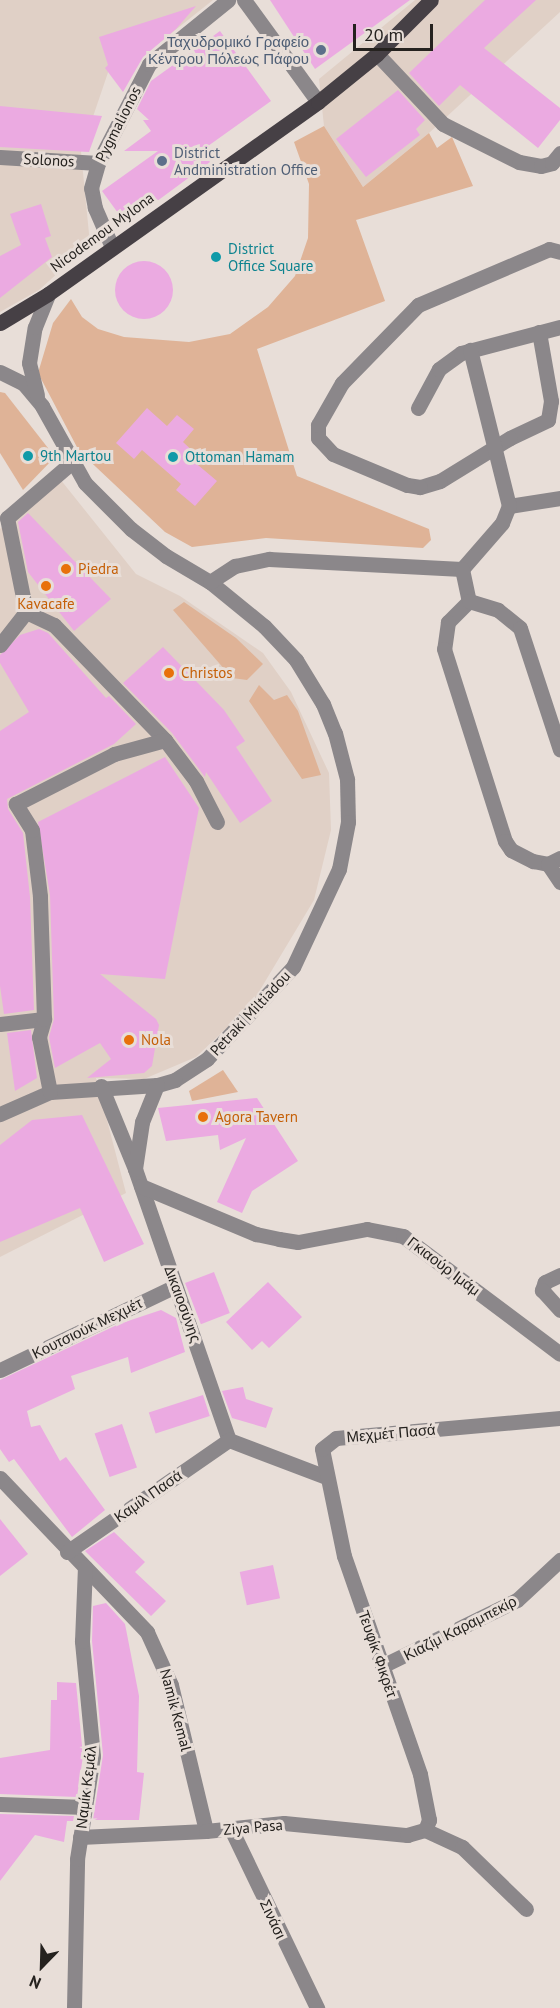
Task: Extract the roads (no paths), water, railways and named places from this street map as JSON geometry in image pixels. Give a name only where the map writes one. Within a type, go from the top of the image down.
[{"type":"main road","name":"Nicodemou Mylona","points":[[0,323],[48,294],[318,102],[377,54],[431,0]]},
{"type":"street","name":"Pygmalionos","points":[[112,247],[95,208],[92,188],[98,163],[149,64],[228,0]]},
{"type":"street","points":[[244,0],[318,102]]},
{"type":"street","points":[[377,54],[443,124],[519,162],[541,166],[552,163],[560,153]]},
{"type":"street","name":"Solonos","points":[[0,157],[98,163]]},
{"type":"street","points":[[539,332],[551,401],[548,420],[495,447],[440,481],[420,487],[333,454],[317,432],[342,383],[418,305],[549,249],[560,252]]},
{"type":"street","points":[[42,406],[32,383],[29,363],[35,327],[48,294]]},
{"type":"street","points":[[418,408],[439,369],[448,360],[470,350],[560,327]]},
{"type":"street","points":[[462,569],[502,523],[509,506],[470,350]]},
{"type":"street","name":"Petraki Miltiadou","points":[[0,372],[23,383],[42,406],[71,463],[85,483],[131,529],[166,556],[210,582],[285,645],[309,678],[341,754],[347,789],[347,832],[327,900],[293,967],[207,1059],[175,1080],[157,1085],[101,1086],[50,1092],[0,1114]]},
{"type":"street","points":[[0,645],[26,612],[7,518],[71,463]]},
{"type":"street","points":[[509,506],[560,498]]},
{"type":"street","points":[[210,582],[235,566],[269,559],[462,569]]},
{"type":"street","points":[[462,569],[469,601]]},
{"type":"street","points":[[469,601],[498,610],[520,628],[560,750]]},
{"type":"street","points":[[469,601],[448,622],[444,650],[506,841],[518,855],[554,861],[560,882]]},
{"type":"street","points":[[26,612],[54,625],[165,740],[196,781],[217,822]]},
{"type":"street","points":[[50,1092],[39,1037],[44,1019],[44,951],[32,830],[16,804],[114,754],[165,740]]},
{"type":"street","points":[[0,1024],[44,1019]]},
{"type":"street","name":"Δικαιοσύνης","points":[[135,1169],[142,1122],[157,1085]]},
{"type":"street","name":"Δικαιοσύνης","points":[[101,1086],[135,1169],[229,1440]]},
{"type":"street","name":"Γκιαούρ Ιμάμ","points":[[141,1186],[256,1234],[279,1239],[298,1242],[367,1229],[403,1236],[560,1354]]},
{"type":"street","points":[[560,1275],[545,1282],[542,1290],[560,1310]]},
{"type":"street","name":"Κουτσιούκ Μεχμέτ","points":[[0,1370],[175,1286]]},
{"type":"street","name":"Μεχμέτ Πασά","points":[[326,1477],[322,1449],[336,1438],[560,1418]]},
{"type":"street","points":[[229,1440],[326,1477]]},
{"type":"street","name":"Καμίλ Πασά","points":[[67,1552],[229,1440]]},
{"type":"street","name":"Τευφίκ Φικρέτ","points":[[326,1477],[344,1556],[420,1774],[429,1820],[424,1830]]},
{"type":"street","points":[[0,1478],[67,1552]]},
{"type":"street","name":"Namik Kemal","points":[[67,1552],[85,1567],[147,1632],[162,1658],[206,1832]]},
{"type":"street","name":"Κιαζίμ Καραμπεκίρ","points":[[382,1666],[517,1600],[560,1560]]},
{"type":"street","name":"Ναμίκ Κεμάλ","points":[[74,2008],[80,1837],[93,1756],[82,1641],[85,1567]]},
{"type":"street","points":[[0,1804],[85,1807]]},
{"type":"street","name":"Ziya Pasa","points":[[80,1837],[206,1832],[284,1823],[407,1835],[424,1830]]},
{"type":"street","name":"Σινάσι","points":[[231,1829],[309,2004]]},
{"type":"street","points":[[424,1830],[462,1847],[526,1909]]},
{"type":"place","name":"Ταχυδρομικό Γραφείο Κέντρου Πόλεως Πάφου","points":[[321,50]]},
{"type":"place","name":"District Andministration Office","points":[[162,161]]},
{"type":"place","name":"District Office Square","points":[[216,257]]},
{"type":"place","name":"9th Martou","points":[[28,456]]},
{"type":"place","name":"Ottoman Hamam","points":[[173,457]]},
{"type":"place","name":"Piedra","points":[[66,569]]},
{"type":"place","name":"Kavacafe","points":[[46,586]]},
{"type":"place","name":"Christos","points":[[169,673]]},
{"type":"place","name":"Nola","points":[[129,1040]]},
{"type":"place","name":"Agora Tavern","points":[[203,1117]]}]
